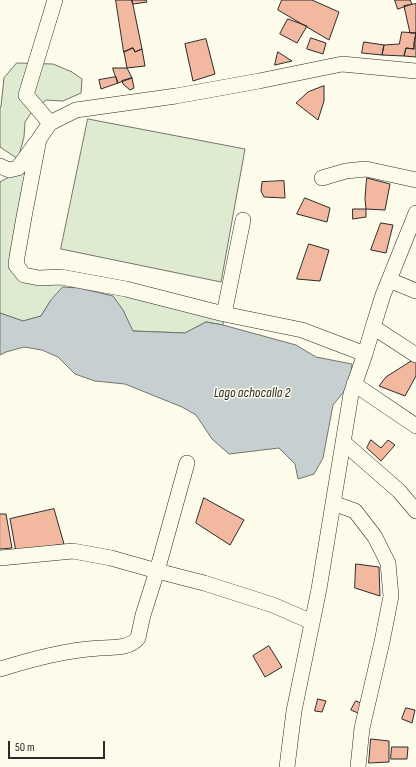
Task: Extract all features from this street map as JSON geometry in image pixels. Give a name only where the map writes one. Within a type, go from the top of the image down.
[{"type":"street","points":[[50,123],[26,95],[55,0]]},
{"type":"street","points":[[0,166],[9,170],[18,168],[50,123],[76,110],[176,96],[342,64],[416,71]]},
{"type":"street","points":[[39,139],[17,256],[16,265],[24,274],[39,278],[61,277],[126,289],[224,314],[302,330],[365,354]]},
{"type":"street","points":[[322,178],[346,171],[366,169],[416,180]]},
{"type":"street","points":[[287,767],[294,711],[319,589],[351,394],[383,295],[416,213]]},
{"type":"street","points":[[224,314],[242,220]]},
{"type":"street","points":[[389,280],[416,291]]},
{"type":"street","points":[[373,327],[416,355]]},
{"type":"street","points":[[354,384],[416,426]]},
{"type":"street","points":[[343,442],[399,491],[416,511]]},
{"type":"street","points":[[0,669],[42,657],[133,644],[138,638],[143,615],[157,572],[188,462]]},
{"type":"street","points":[[333,503],[355,511],[375,537],[388,563],[391,596],[362,728],[358,767]]},
{"type":"street","points":[[0,558],[73,551],[111,558],[157,572],[204,583],[273,605],[312,622]]},
{"type":"green space","points":[[17,63],[53,64],[72,72],[82,79],[81,93],[63,101],[46,100],[33,110],[25,122],[24,137],[18,159],[0,147],[0,108],[4,78]]},
{"type":"green space","points":[[88,119],[245,149],[221,282],[61,249]]},
{"type":"green space","points":[[21,173],[32,175],[17,257],[24,274],[224,314],[223,325],[206,322],[185,333],[132,331],[123,310],[51,300],[41,316],[23,321],[0,313],[0,182]]},
{"type":"water","name":"Lago achocalla 2","points":[[63,287],[79,288],[113,296],[123,310],[133,331],[185,333],[206,322],[223,325],[296,345],[316,357],[352,364],[350,384],[333,405],[323,458],[314,474],[298,479],[295,464],[279,448],[229,454],[212,439],[196,415],[182,407],[125,384],[95,381],[75,374],[58,357],[42,350],[24,347],[0,355],[0,313],[23,321],[41,316],[51,300]]},
{"type":"building","points":[[116,0],[132,0],[142,49],[135,52],[133,48],[124,52]]},
{"type":"building","points":[[132,0],[146,0],[147,2],[133,4]]},
{"type":"building","points":[[282,0],[312,0],[339,12],[329,40],[278,10]]},
{"type":"building","points":[[395,0],[410,0],[412,4],[398,9]]},
{"type":"building","points":[[416,4],[416,33],[410,33],[404,6]]},
{"type":"building","points":[[288,19],[307,26],[297,43],[280,34]]},
{"type":"building","points":[[402,32],[416,33],[414,49],[406,48],[404,56],[382,55],[384,45],[399,44]]},
{"type":"building","points":[[416,33],[416,57],[404,56],[406,48],[414,49]]},
{"type":"building","points":[[311,38],[326,43],[323,54],[307,49]]},
{"type":"building","points":[[206,39],[215,74],[193,81],[185,44]]},
{"type":"building","points":[[364,42],[384,45],[382,55],[362,53]]},
{"type":"building","points":[[133,48],[135,52],[142,49],[145,66],[127,68],[124,52]]},
{"type":"building","points":[[278,52],[292,61],[275,65]]},
{"type":"building","points":[[113,68],[127,68],[132,78],[118,83]]},
{"type":"building","points":[[116,77],[118,83],[101,89],[99,80]]},
{"type":"building","points":[[132,78],[134,88],[130,90],[123,84],[122,81]]},
{"type":"building","points":[[324,86],[324,101],[318,120],[296,103],[308,92]]},
{"type":"building","points":[[367,178],[390,184],[385,210],[366,209],[365,199]]},
{"type":"building","points":[[284,181],[285,198],[264,197],[261,191],[262,182]]},
{"type":"building","points":[[305,198],[330,208],[327,222],[297,214]]},
{"type":"building","points":[[353,209],[366,209],[366,217],[353,219]]},
{"type":"building","points":[[381,223],[393,225],[386,253],[371,250]]},
{"type":"building","points":[[309,244],[329,250],[320,281],[297,279]]},
{"type":"building","points":[[415,359],[416,376],[405,396],[379,386],[386,377]]},
{"type":"building","points":[[371,440],[381,448],[388,440],[395,445],[381,461],[367,448]]},
{"type":"building","points":[[204,498],[244,520],[230,545],[196,523]]},
{"type":"building","points":[[54,509],[64,544],[16,552],[10,519]]},
{"type":"building","points":[[0,514],[6,514],[12,548],[0,549]]},
{"type":"building","points":[[356,564],[379,567],[380,596],[355,588]]},
{"type":"building","points":[[269,646],[282,667],[265,677],[253,656]]},
{"type":"building","points":[[318,699],[326,701],[322,712],[315,711]]},
{"type":"building","points":[[356,701],[361,703],[358,713],[351,710]]},
{"type":"building","points":[[406,708],[415,710],[412,723],[402,719]]},
{"type":"building","points":[[371,739],[389,741],[389,762],[369,763]]},
{"type":"building","points":[[392,747],[408,747],[407,759],[391,759]]}]
